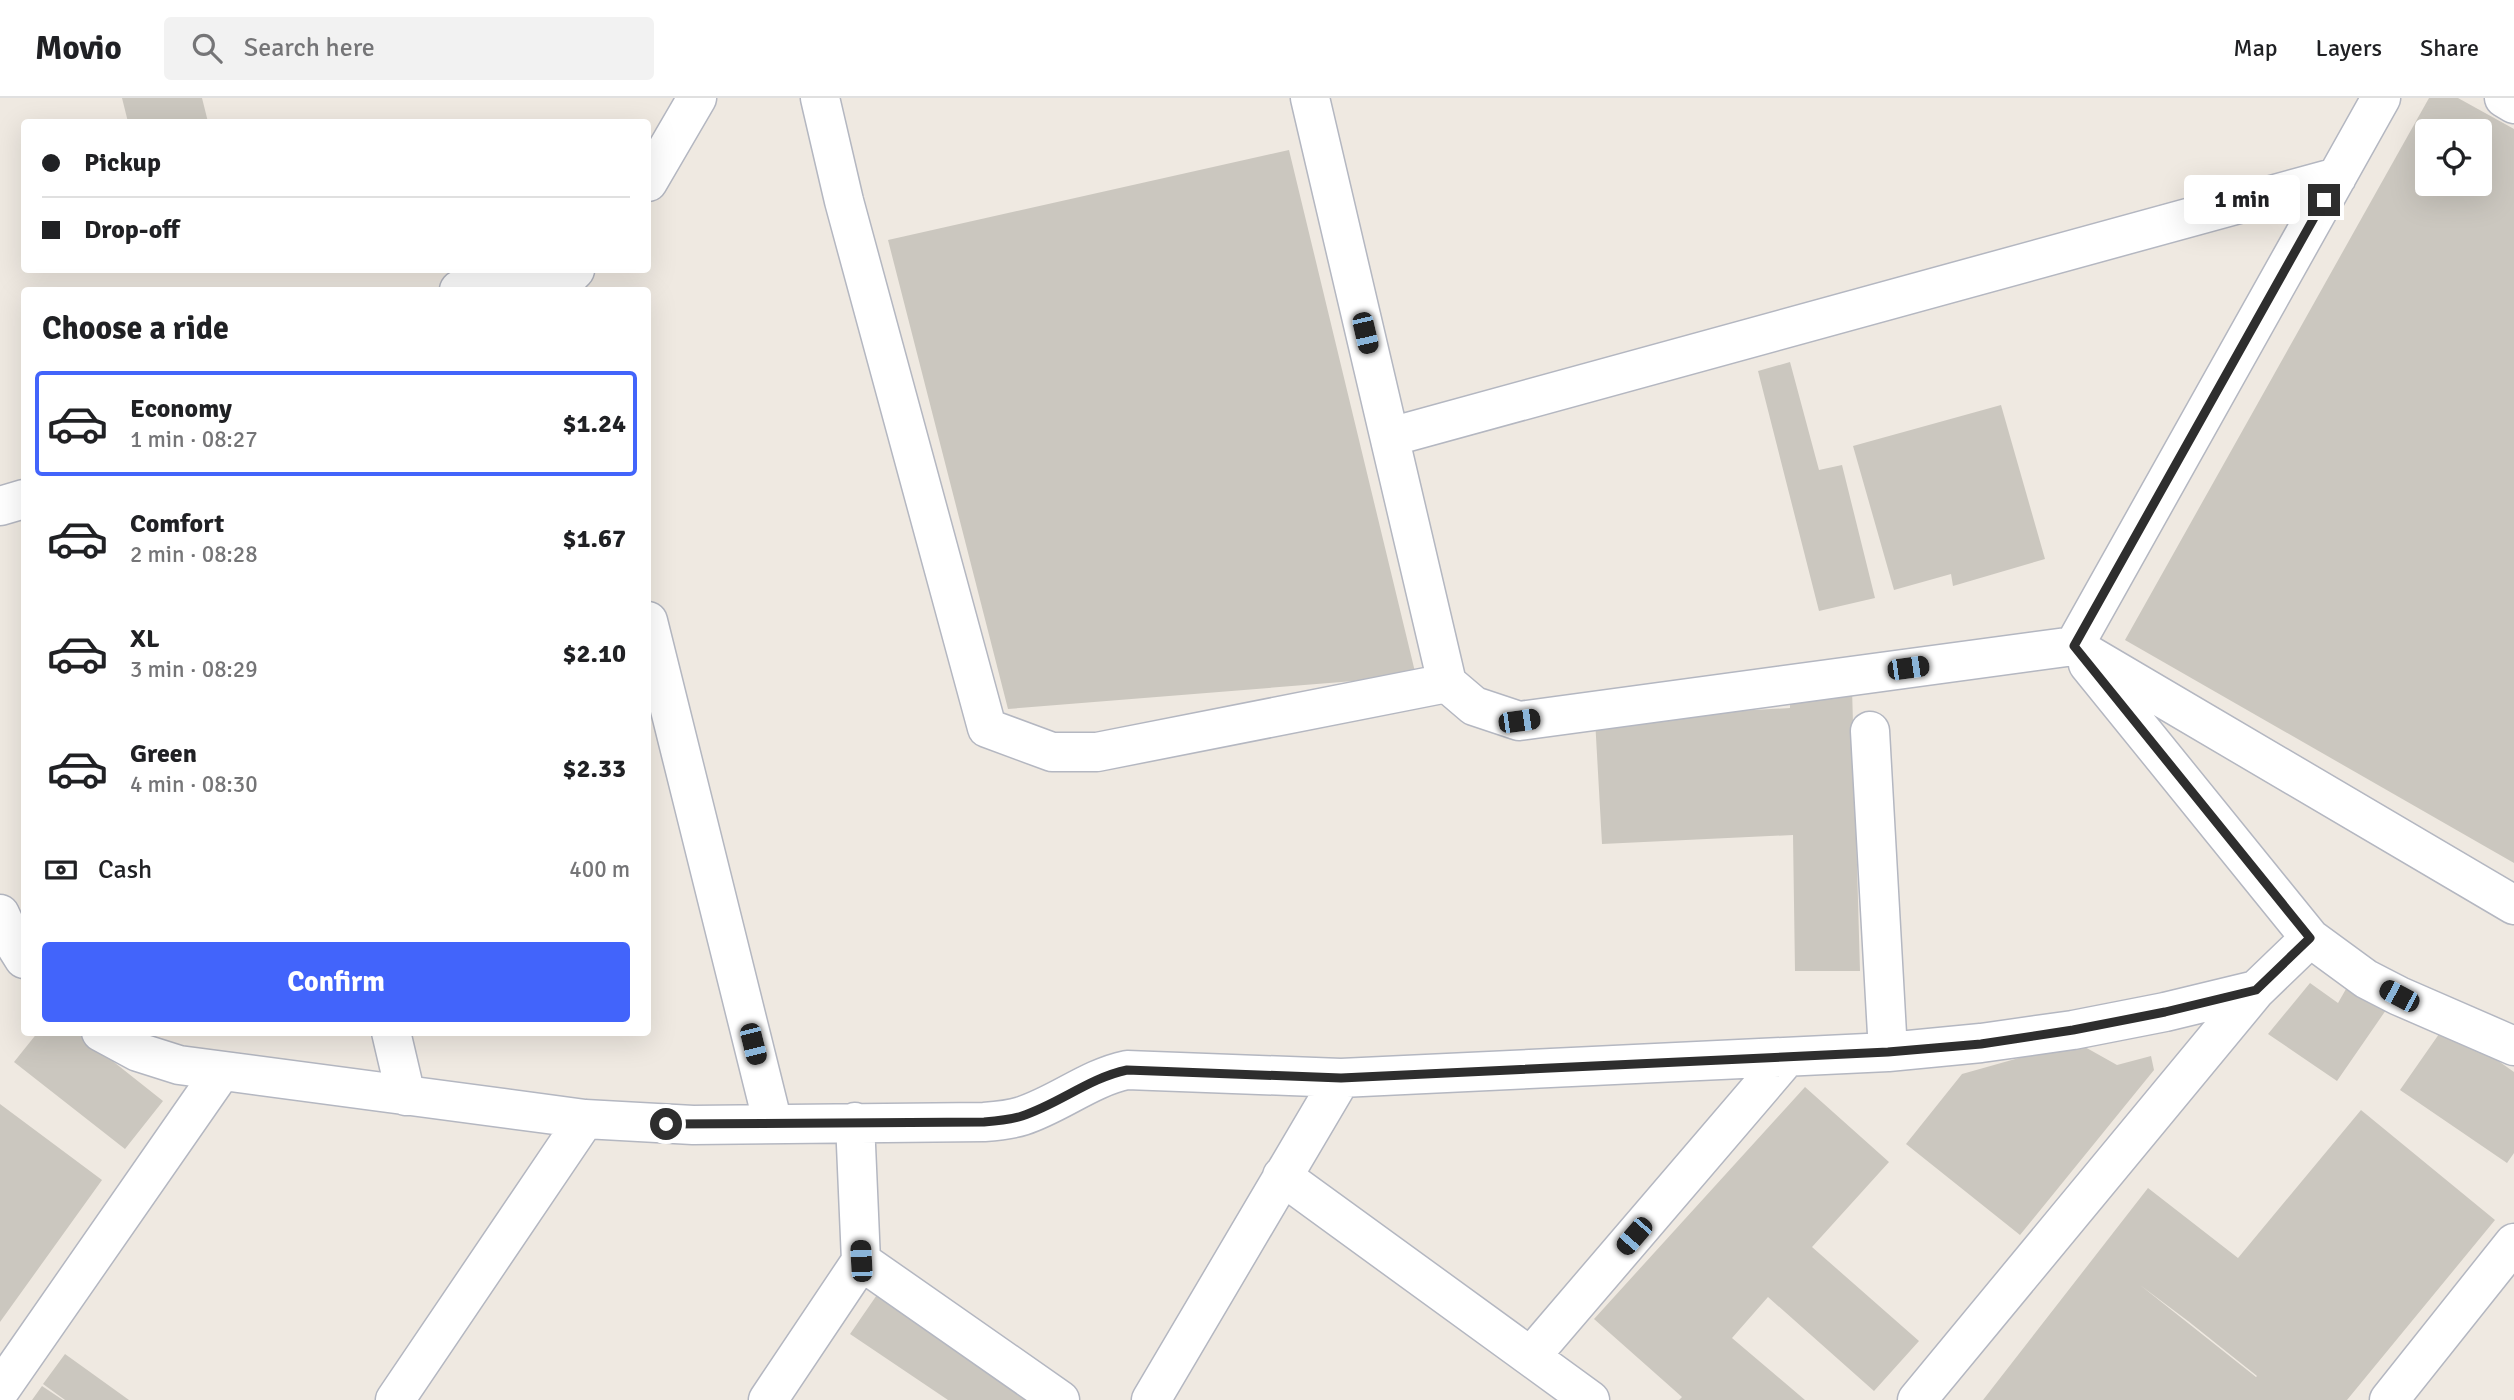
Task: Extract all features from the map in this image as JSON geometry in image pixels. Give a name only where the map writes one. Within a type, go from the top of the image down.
[{"type":"street","points":[[651,177],[697,98]]},
{"type":"street","points":[[820,98],[844,201],[987,728],[1052,752],[1097,752],[1447,684]]},
{"type":"street","points":[[1310,98],[1447,684],[1474,706],[1519,721],[2074,646],[2514,905]]},
{"type":"street","points":[[2074,646],[2381,98]]},
{"type":"street","points":[[2504,98],[2514,104]]},
{"type":"street","points":[[1390,437],[2337,177]]},
{"type":"street","points":[[495,287],[568,281]]},
{"type":"street","points":[[0,506],[21,500]]},
{"type":"street","points":[[651,633],[773,1124]]},
{"type":"street","points":[[2074,646],[2310,938],[2366,978],[2399,996],[2514,1046]]},
{"type":"street","points":[[1870,732],[1888,1052]]},
{"type":"street","points":[[0,914],[21,954]]},
{"type":"street","points":[[1917,1400],[2256,990],[2310,938]]},
{"type":"street","points":[[108,1036],[138,1052],[179,1065],[585,1119],[693,1125],[984,1122],[1003,1120],[1038,1109],[1108,1074],[1127,1070],[1341,1078],[1888,1052],[1981,1044],[2073,1030],[2256,990]]},
{"type":"street","points":[[392,1036],[406,1096]]},
{"type":"street","points":[[1532,1355],[1787,1057]]},
{"type":"street","points":[[0,1390],[221,1072]]},
{"type":"street","points":[[1151,1400],[1341,1078]]},
{"type":"street","points":[[395,1400],[585,1119]]},
{"type":"street","points":[[768,1400],[861,1261],[855,1122]]},
{"type":"street","points":[[1282,1176],[1532,1355],[1590,1400]]},
{"type":"street","points":[[2389,1400],[2514,1243]]},
{"type":"street","points":[[861,1261],[1060,1400]]},
{"type":"building","points":[[122,98],[202,98],[207,119],[127,119]]},
{"type":"building","points":[[2429,98],[2458,98],[2514,129],[2514,863],[2125,640],[2415,123],[2415,196],[2492,196],[2492,119],[2417,119]]},
{"type":"building","points":[[1289,150],[1416,676],[1008,709],[888,240]]},
{"type":"building","points":[[1790,362],[1819,470],[1842,465],[1875,598],[1819,611],[1758,371]]},
{"type":"building","points":[[2001,405],[2045,559],[1953,586],[1951,574],[1894,590],[1853,446]]},
{"type":"building","points":[[1790,686],[1852,688],[1860,971],[1795,971],[1793,835],[1602,844],[1595,719],[1790,708]]},
{"type":"building","points":[[2310,983],[2338,1003],[2346,989],[2386,1010],[2337,1081],[2268,1034]]},
{"type":"building","points":[[2446,1024],[2514,1072],[2514,1153],[2507,1163],[2400,1090]]},
{"type":"building","points":[[35,1036],[81,1036],[163,1101],[125,1149],[14,1062]]},
{"type":"building","points":[[2076,1042],[2117,1065],[2151,1056],[2154,1070],[2020,1235],[1906,1144],[1962,1074]]},
{"type":"building","points":[[1805,1087],[1889,1162],[1812,1247],[1919,1341],[1874,1391],[1768,1297],[1732,1338],[1805,1400],[1679,1400],[1682,1397],[1594,1319]]},
{"type":"building","points":[[0,1104],[102,1180],[0,1322]]},
{"type":"building","points":[[2361,1110],[2495,1220],[2347,1400],[1983,1400],[2148,1188],[2238,1258]],"holes":[[[2140,1285],[2188,1321],[2257,1376]]]},
{"type":"building","points":[[881,1289],[1046,1400],[948,1400],[850,1334]]},
{"type":"building","points":[[65,1354],[129,1400],[65,1400],[43,1384]]},
{"type":"building","points":[[42,1386],[63,1400],[32,1400]]},
{"type":"route","points":[[666,1124],[1003,1120],[1038,1109],[1108,1074],[1127,1070],[1341,1078],[1888,1052],[1981,1044],[2073,1030],[2256,990],[2310,938],[2074,646],[2324,200]]}]
